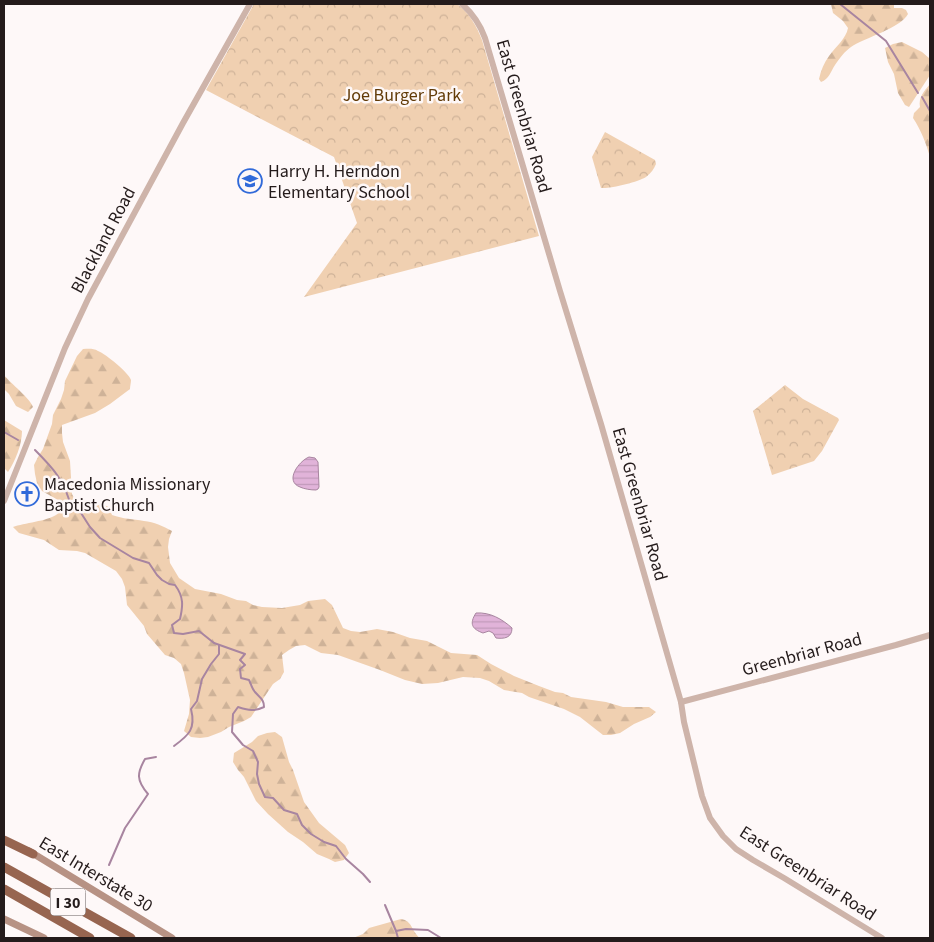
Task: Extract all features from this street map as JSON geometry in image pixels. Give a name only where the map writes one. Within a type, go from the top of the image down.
[{"type":"highway","points":[[4,838],[33,854]]},
{"type":"highway","name":"I 30","points":[[4,866],[132,938]]},
{"type":"highway","name":"I 30","points":[[4,890],[90,938]]},
{"type":"main road","name":"East Interstate 30","points":[[33,854],[172,938]]},
{"type":"main road","points":[[4,919],[30,935],[41,938]]},
{"type":"street","name":"Blackland Road","points":[[4,501],[65,348],[88,299],[250,4]]},
{"type":"street","name":"East Greenbriar Road","points":[[462,4],[474,16],[486,38],[557,282],[601,424],[681,702],[702,796],[710,818],[723,836],[736,849],[882,938]]},
{"type":"street","name":"Greenbriar Road","points":[[681,702],[930,635]]},
{"type":"green space","name":"Joe Burger Park","points":[[254,4],[457,4],[472,20],[482,40],[539,236],[304,297],[357,223],[334,157],[206,90]]},
{"type":"green space","points":[[831,4],[894,4],[894,8],[902,8],[908,14],[898,24],[849,49],[838,60],[828,77],[821,82],[819,79],[824,64],[843,39],[848,28],[833,13]]},
{"type":"green space","points":[[902,42],[922,52],[929,58],[930,75],[909,107],[905,105],[898,93],[885,48]]},
{"type":"green space","points":[[930,84],[930,157],[923,137],[913,118],[914,113],[920,107],[922,95]]},
{"type":"green space","points":[[605,132],[655,160],[656,164],[651,172],[646,177],[631,183],[601,188],[592,157]]},
{"type":"green space","points":[[83,349],[94,349],[102,353],[117,364],[131,381],[130,389],[110,404],[95,413],[62,425],[63,442],[70,461],[72,494],[76,502],[84,507],[101,504],[109,507],[112,515],[151,522],[172,531],[168,547],[170,563],[179,578],[195,589],[221,594],[262,607],[282,608],[300,605],[308,601],[325,599],[332,605],[343,628],[351,631],[360,632],[377,629],[427,641],[451,653],[477,655],[514,676],[571,697],[606,702],[623,707],[649,707],[656,712],[620,733],[603,735],[580,717],[564,709],[522,693],[504,690],[480,678],[463,677],[438,683],[422,684],[405,680],[338,655],[321,653],[305,645],[296,646],[282,655],[284,672],[280,679],[273,684],[251,717],[208,737],[191,737],[184,731],[189,714],[190,700],[181,664],[174,658],[165,655],[147,634],[144,626],[127,605],[125,587],[116,571],[85,553],[59,550],[44,540],[19,533],[13,527],[52,517],[57,515],[61,509],[58,500],[42,491],[37,483],[34,465],[43,449],[52,424],[53,415],[64,390],[65,381],[77,356]]},
{"type":"green space","points":[[4,375],[31,403],[33,407],[28,412],[16,406],[4,389]]},
{"type":"green space","points":[[785,385],[803,399],[839,420],[822,451],[814,461],[772,475],[753,411]]},
{"type":"green space","points":[[4,420],[22,431],[18,453],[8,472],[4,468]]},
{"type":"green space","points":[[275,732],[282,737],[304,802],[319,823],[345,845],[349,853],[344,860],[335,862],[317,854],[288,832],[256,801],[244,777],[233,762],[234,753],[258,736]]},
{"type":"green space","points":[[401,919],[410,924],[420,938],[353,938],[363,934],[369,928]]},
{"type":"shaded area","points":[[309,457],[315,458],[318,462],[319,487],[316,490],[302,488],[295,484],[293,480],[295,471]]},
{"type":"shaded area","points":[[476,613],[491,615],[500,619],[512,628],[511,634],[505,638],[496,638],[489,631],[483,633],[476,630],[472,623]]},
{"type":"waterway","points":[[840,4],[886,41],[918,93]]},
{"type":"waterway","points":[[922,97],[930,111]]},
{"type":"waterway","points":[[4,432],[18,440]]},
{"type":"waterway","points":[[35,450],[62,482],[71,507],[81,513],[100,538],[133,558],[149,563],[162,580],[175,585],[180,594],[182,606],[180,619],[172,625],[174,633],[183,634],[199,631],[214,643],[245,654],[240,660],[245,665],[240,669],[241,678],[249,680],[254,691],[262,700],[264,707],[257,710],[238,707],[233,714],[232,732],[243,745],[253,751],[258,762],[257,774],[259,784],[265,797],[273,798],[284,810],[297,814],[302,825],[311,834],[324,842],[336,846],[346,859],[370,882]]},
{"type":"waterway","points":[[174,746],[187,735],[192,727],[191,709],[197,701],[202,679],[219,654],[219,645]]},
{"type":"waterway","points":[[109,865],[125,828],[148,794],[141,785],[139,776],[142,764],[145,759],[156,757]]},
{"type":"waterway","points":[[385,905],[396,931],[406,929],[428,930],[441,938]]},
{"type":"waterway","points":[[396,931],[398,938]]},
{"type":"place","name":"Harry H. Herndon Elementary School","points":[[250,181]]},
{"type":"place","name":"Macedonia Missionary Baptist Church","points":[[27,494]]}]
